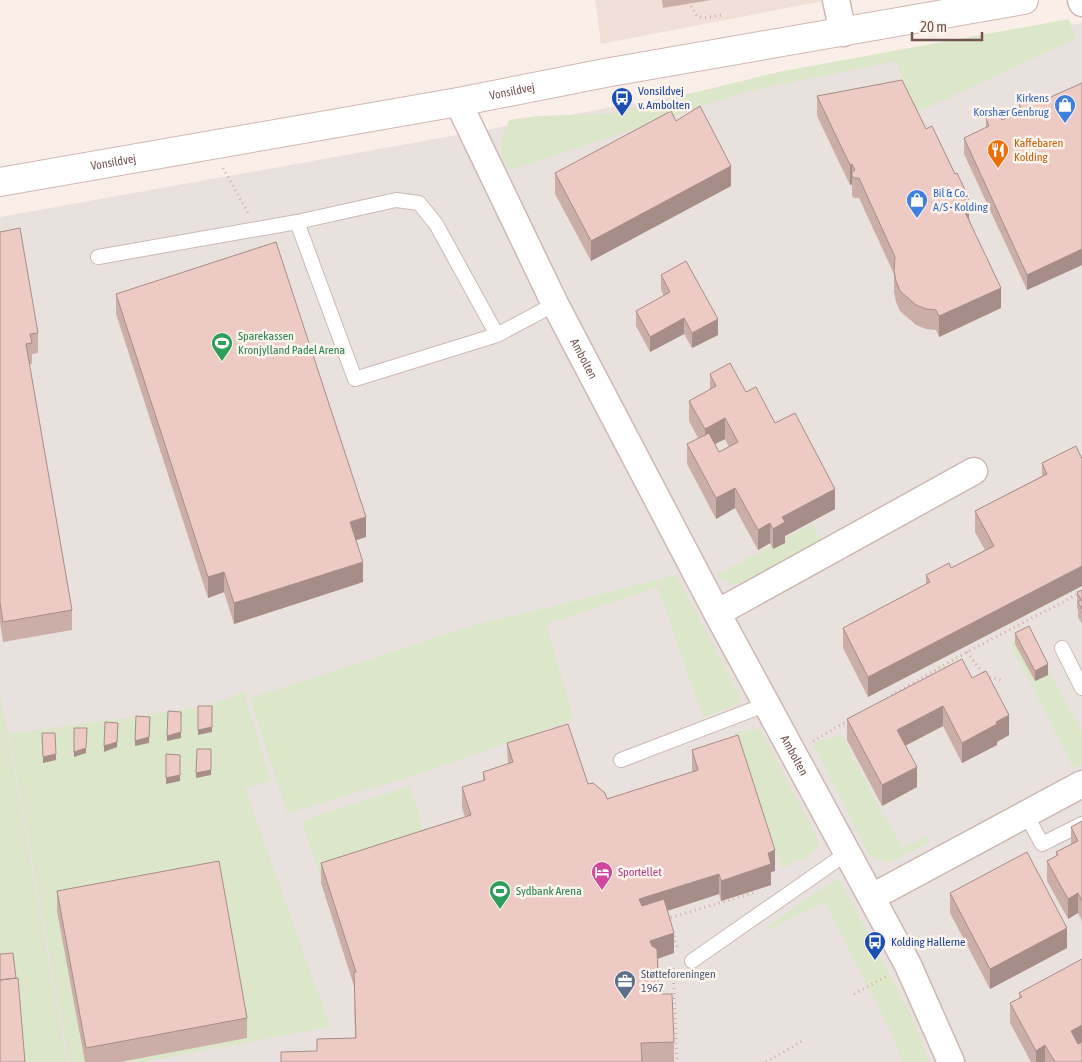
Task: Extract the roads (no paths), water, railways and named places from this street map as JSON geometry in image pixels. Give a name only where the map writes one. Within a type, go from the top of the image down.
[{"type":"main road","name":"Vonsildvej","points":[[0,182],[1024,0]]},
{"type":"street","points":[[836,0],[843,33]]},
{"type":"street","name":"Ambolten","points":[[458,102],[555,304],[717,613],[908,965],[951,1062]]},
{"type":"street","points":[[717,613],[974,471]]},
{"type":"street","points":[[872,897],[1082,784]]},
{"type":"lane","points":[[98,257],[297,222],[396,200],[420,203],[436,224],[498,335]]},
{"type":"lane","points":[[297,222],[354,379],[498,335],[555,304]]},
{"type":"lane","points":[[1062,648],[1082,688]]},
{"type":"lane","points":[[621,760],[766,704]]},
{"type":"lane","points":[[1026,814],[1042,844],[1082,824]]},
{"type":"lane","points":[[692,961],[848,853]]},
{"type":"place","name":"Vonsildvej v. Ambolten","points":[[622,117]]},
{"type":"place","name":"Kirkens Korshær Genbrug","points":[[1065,124]]},
{"type":"place","name":"Kaffebaren Kolding","points":[[998,169]]},
{"type":"place","name":"Bil & Co. A/S - Kolding","points":[[917,219]]},
{"type":"place","name":"Sparekassen Kronjylland Padel Arena","points":[[222,362]]},
{"type":"place","name":"Sportellet","points":[[602,891]]},
{"type":"place","name":"Sydbank Arena","points":[[500,910]]},
{"type":"place","name":"Kolding Hallerne","points":[[875,961]]},
{"type":"place","name":"Støtteforeningen 1967","points":[[625,1000]]}]
